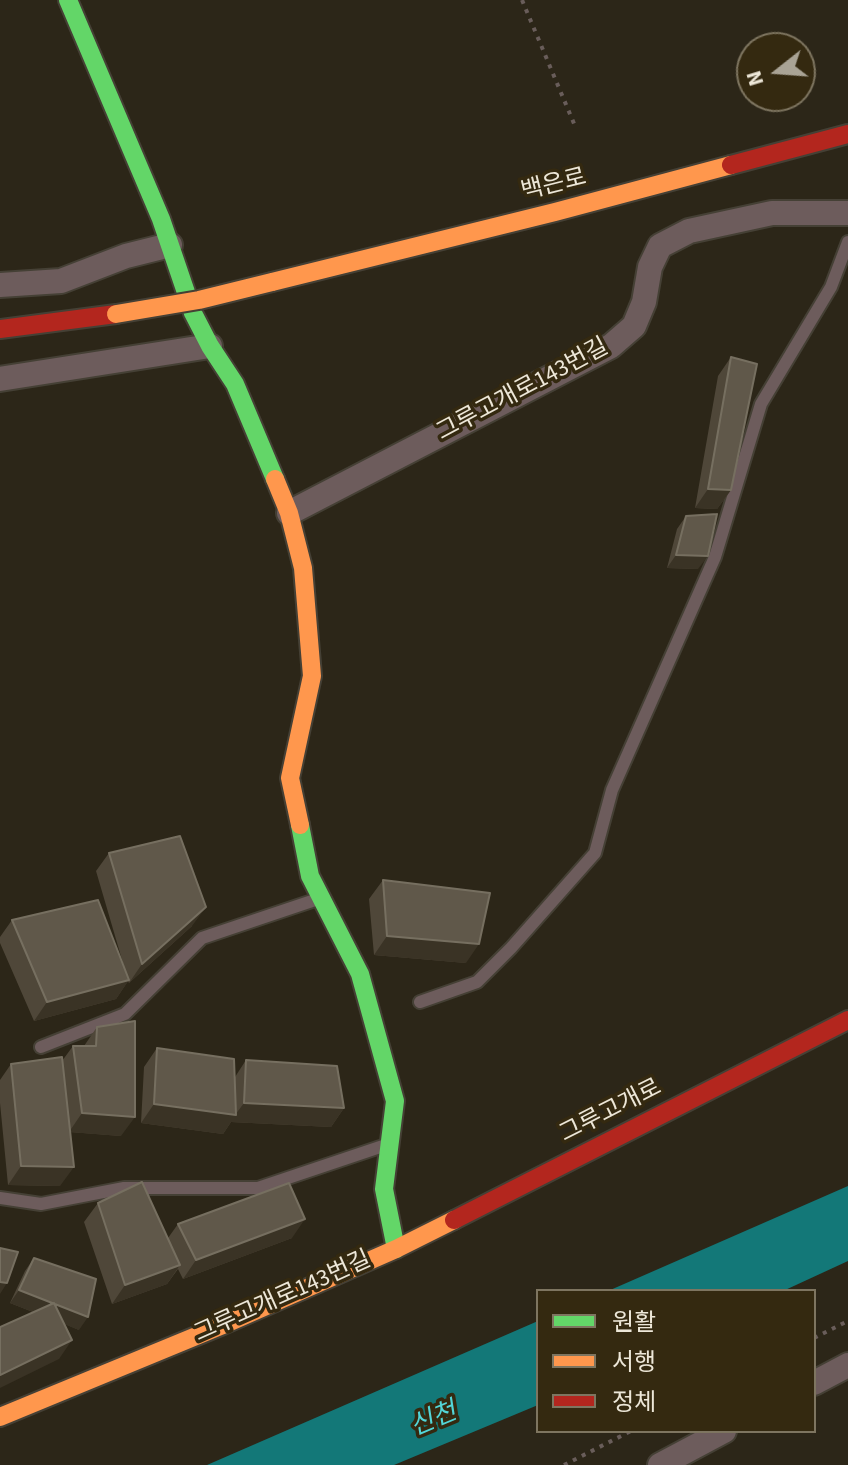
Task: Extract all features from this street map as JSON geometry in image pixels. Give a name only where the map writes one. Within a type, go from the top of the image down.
[{"type":"street","name":"그루고개로143번길","points":[[0,1417],[396,1249],[384,1189],[395,1101],[360,974],[310,876],[290,778],[312,676],[303,568],[289,513],[235,384],[193,313],[161,219],[68,0]]},
{"type":"street","name":"백은로","points":[[0,329],[199,300],[555,212],[848,134]]},
{"type":"street","name":"그루고개로143번길","points":[[289,513],[611,346],[634,326],[644,302],[650,267],[660,246],[689,231],[772,213],[848,213]]},
{"type":"street","points":[[0,285],[61,281],[126,256],[170,245]]},
{"type":"street","points":[[0,379],[210,346]]},
{"type":"street","name":"그루고개로","points":[[396,1249],[848,1020]]},
{"type":"street","points":[[816,1382],[848,1365]]},
{"type":"street","points":[[660,1465],[720,1433]]},
{"type":"lane","points":[[420,1002],[477,982],[595,853],[612,790],[715,557],[761,404],[831,287],[848,242]]},
{"type":"lane","points":[[41,1047],[125,1014],[202,938],[321,898]]},
{"type":"lane","points":[[0,1198],[41,1204],[124,1188],[258,1188],[389,1144]]},
{"type":"path","points":[[522,0],[575,126]]},
{"type":"path","points":[[816,1337],[848,1321]]},
{"type":"path","points":[[564,1465],[627,1433]]},
{"type":"water","points":[[848,1186],[848,1261],[787,1289],[613,1289]]},
{"type":"water","name":"신천","points":[[536,1322],[536,1406],[394,1465],[207,1465]]},
{"type":"building","points":[[731,357],[757,364],[731,490],[708,489]]},
{"type":"building","points":[[717,514],[708,556],[676,555],[686,516]]},
{"type":"building","points":[[180,836],[206,907],[142,964],[109,853]]},
{"type":"building","points":[[383,880],[490,893],[479,944],[387,936]]},
{"type":"building","points":[[98,900],[129,980],[47,1002],[12,920]]},
{"type":"building","points":[[135,1021],[135,1117],[82,1113],[73,1046],[96,1046],[97,1027]]},
{"type":"building","points":[[157,1048],[234,1059],[236,1115],[154,1104]]},
{"type":"building","points":[[62,1057],[74,1167],[21,1166],[11,1064]]},
{"type":"building","points":[[246,1060],[337,1066],[344,1108],[244,1103]]},
{"type":"building","points":[[142,1182],[180,1265],[125,1285],[98,1203]]},
{"type":"building","points":[[289,1183],[305,1219],[196,1260],[178,1224]]},
{"type":"building","points":[[0,1248],[18,1252],[7,1283],[0,1282]]},
{"type":"building","points":[[34,1258],[96,1279],[88,1317],[19,1290]]},
{"type":"building","points":[[54,1303],[72,1340],[0,1375],[0,1327]]},
{"type":"traffic: fast","points":[[68,0],[161,219],[193,313],[235,384],[275,479]]},
{"type":"traffic: fast","points":[[300,825],[310,876],[360,974],[395,1101],[384,1189],[396,1249]]},
{"type":"traffic: slow","points":[[272,282],[731,165]]},
{"type":"traffic: slow","points":[[116,314],[199,300],[272,282]]},
{"type":"traffic: slow","points":[[275,479],[289,513],[303,568],[312,676],[290,778],[300,825]]},
{"type":"traffic: slow","points":[[0,1417],[223,1325],[396,1249],[454,1220]]},
{"type":"traffic: jam","points":[[731,165],[848,134]]},
{"type":"traffic: jam","points":[[0,329],[116,314]]},
{"type":"traffic: jam","points":[[454,1220],[848,1020]]}]
